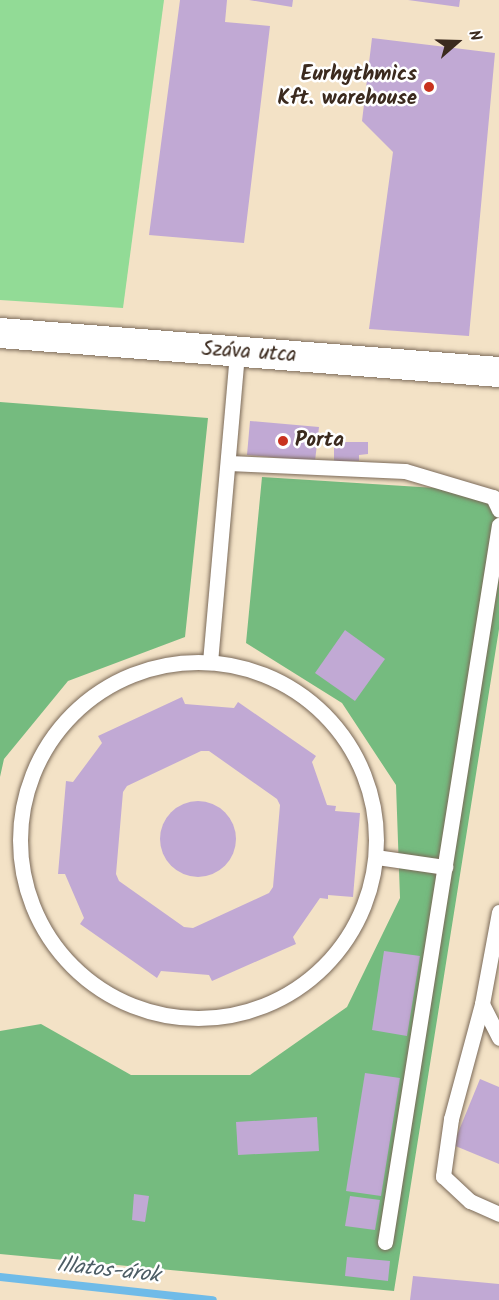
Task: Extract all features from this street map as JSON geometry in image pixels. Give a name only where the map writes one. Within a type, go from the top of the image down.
[{"type":"street","name":"Száva utca","points":[[0,333],[499,372]]},
{"type":"lane","points":[[210,662],[237,353]]},
{"type":"lane","points":[[229,463],[405,471],[493,497],[499,510]]},
{"type":"lane","points":[[385,1242],[499,525]]},
{"type":"lane","points":[[210,662],[256,671],[299,693],[334,724],[359,764],[367,787],[374,810],[376,857],[365,902],[344,943],[313,978],[262,1006],[229,1017],[183,1019],[137,1009],[96,987],[62,956],[37,917],[22,873],[20,826],[29,781],[50,740],[81,705],[119,679],[164,664],[210,662]]},
{"type":"lane","points":[[376,857],[445,867]]},
{"type":"lane","points":[[499,912],[482,1004],[451,1119],[443,1176],[470,1201],[499,1214]]},
{"type":"lane","points":[[482,1004],[499,1038]]},
{"type":"green space","points":[[0,0],[164,0],[123,308],[0,300]]},
{"type":"green space","points":[[0,402],[208,418],[185,637],[68,681],[4,759],[0,777]]},
{"type":"green space","points":[[262,477],[499,492],[499,629],[394,1291],[0,1254],[0,1031],[41,1024],[131,1075],[250,1075],[347,1007],[400,898],[396,785],[342,703],[246,643]]},
{"type":"building","points":[[180,0],[227,0],[225,22],[270,26],[244,243],[149,235]]},
{"type":"building","points":[[249,0],[293,0],[292,7]]},
{"type":"building","points":[[408,0],[460,0],[459,7]]},
{"type":"building","points":[[372,38],[495,53],[469,336],[369,329],[393,152],[362,121]]},
{"type":"building","name":"Porta","points":[[250,421],[319,427],[315,461],[247,455]]},
{"type":"building","points":[[334,442],[368,442],[368,454],[359,455],[359,461],[334,461]]},
{"type":"building","points":[[345,630],[385,659],[355,701],[315,673]]},
{"type":"building","points":[[182,697],[185,704],[234,708],[238,702],[316,756],[312,762],[327,805],[336,806],[335,811],[360,813],[353,897],[328,895],[328,899],[320,898],[293,937],[296,944],[212,981],[209,975],[161,971],[157,978],[80,924],[84,918],[65,874],[58,874],[66,781],[73,782],[102,743],[98,736]],"holes":[[[201,751],[209,751],[277,799],[280,805],[273,887],[269,893],[193,928],[184,927],[119,881],[116,874],[123,792],[127,786]]]},
{"type":"building","points":[[198,801],[212,804],[225,812],[233,825],[236,839],[233,853],[225,866],[212,874],[198,877],[184,874],[171,866],[163,853],[160,839],[163,825],[171,812],[184,804]]},
{"type":"building","points":[[384,951],[420,956],[407,1036],[372,1030]]},
{"type":"building","points":[[365,1073],[400,1078],[381,1196],[346,1191]]},
{"type":"building","points":[[480,1079],[499,1087],[499,1164],[453,1145]]},
{"type":"building","points":[[317,1117],[319,1151],[238,1155],[236,1122]]},
{"type":"building","points":[[134,1194],[149,1196],[145,1222],[132,1220]]},
{"type":"building","points":[[350,1196],[380,1200],[375,1230],[345,1226]]},
{"type":"building","points":[[347,1257],[390,1261],[388,1281],[345,1276]]},
{"type":"building","points":[[413,1276],[499,1284],[499,1300],[410,1300]]},
{"type":"waterway","name":"Illatos-árok","points":[[0,1277],[213,1300]]},
{"type":"place","name":"Eurhythmics Kft. warehouse","points":[[429,87]]},
{"type":"place","name":"Porta","points":[[283,441]]}]
